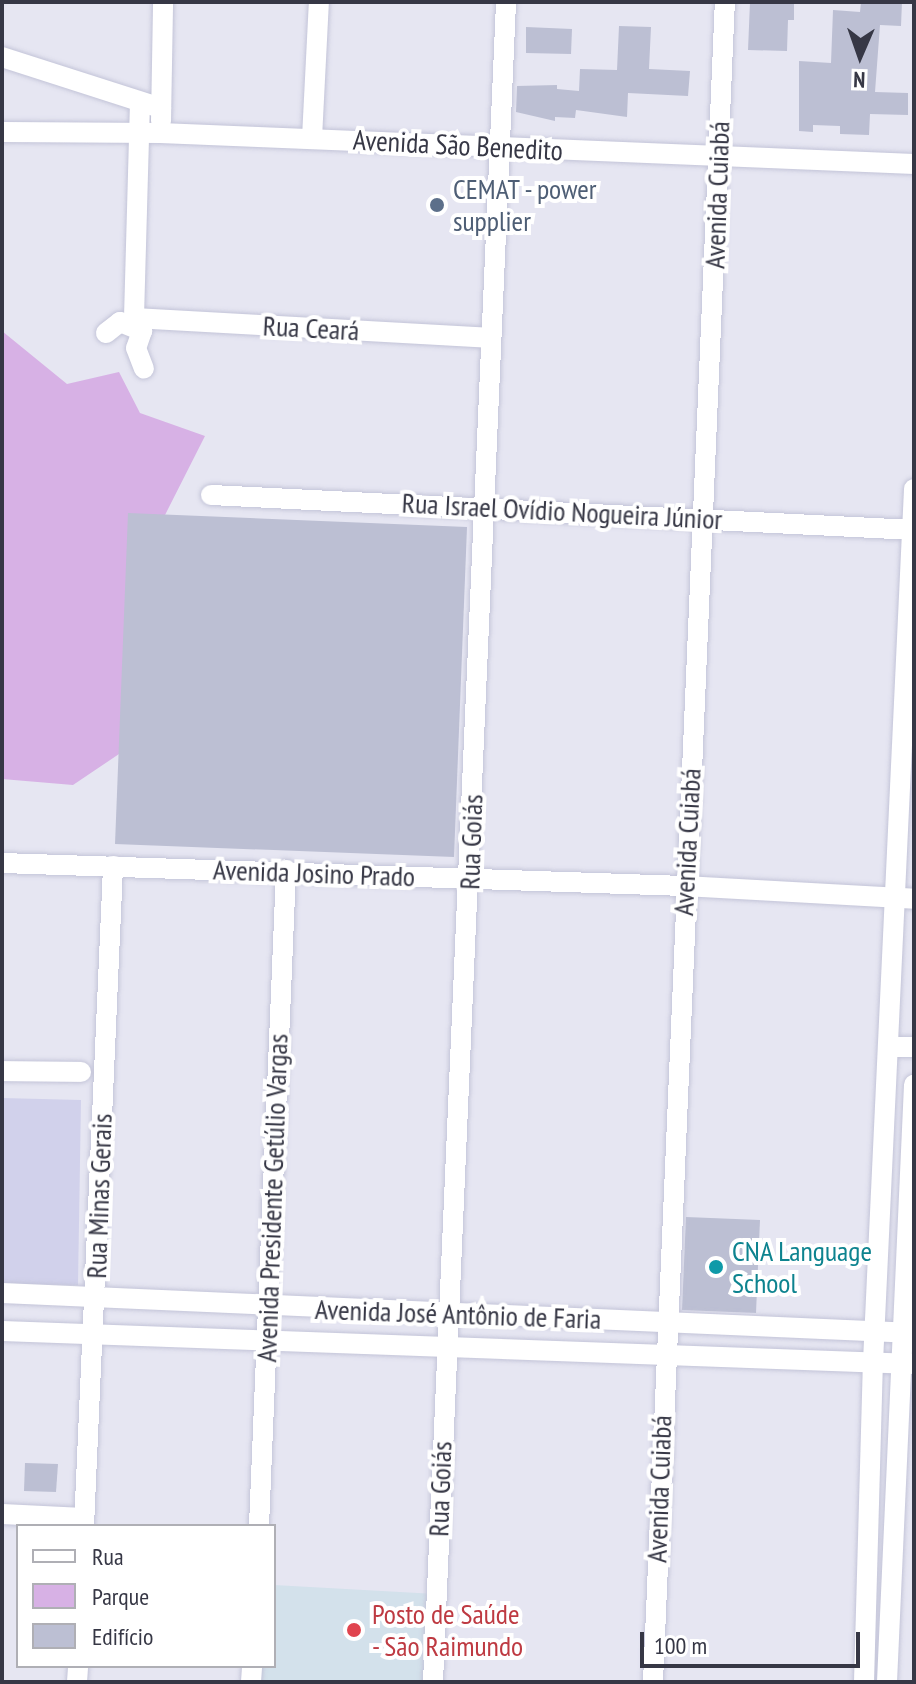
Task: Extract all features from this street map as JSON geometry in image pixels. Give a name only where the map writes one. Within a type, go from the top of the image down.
[{"type":"street","points":[[160,133],[163,2]]},
{"type":"street","points":[[312,138],[319,2]]},
{"type":"street","name":"Rua Goiás","points":[[433,1682],[445,1347],[470,879],[488,338],[506,2]]},
{"type":"street","name":"Avenida Cuiabá","points":[[653,1682],[664,1356],[725,2]]},
{"type":"street","points":[[2,57],[161,108]]},
{"type":"street","points":[[140,102],[136,348],[144,369]]},
{"type":"street","name":"Avenida São Benedito","points":[[2,132],[312,138],[914,164]]},
{"type":"street","name":"Rua Ceará","points":[[106,333],[120,322],[488,338]]},
{"type":"street","points":[[864,1682],[873,1362],[890,1047],[905,898],[914,489]]},
{"type":"street","name":"Rua Israel Ovídio Nogueira Júnior","points":[[211,495],[913,530]]},
{"type":"street","name":"Avenida Josino Prado","points":[[2,863],[286,870],[905,898]]},
{"type":"street","name":"Rua Minas Gerais","points":[[84,1522],[113,866]]},
{"type":"street","name":"Avenida Presidente Getúlio Vargas","points":[[259,1524],[286,870]]},
{"type":"street","points":[[890,1047],[914,1047]]},
{"type":"street","points":[[2,1071],[81,1072]]},
{"type":"street","points":[[887,1682],[907,1364],[914,1085]]},
{"type":"street","name":"Avenida José Antônio de Faria","points":[[2,1293],[908,1333]]},
{"type":"street","name":"Avenida José Antônio de Faria","points":[[2,1331],[907,1364]]},
{"type":"street","points":[[2,1514],[84,1522]]},
{"type":"shaded area","points":[[2,1098],[81,1100],[78,1285],[2,1284]]},
{"type":"shaded area","name":"Posto de Saúde - São Raimundo","points":[[276,1585],[436,1594],[433,1682],[251,1682],[252,1668],[276,1668]]},
{"type":"green space","points":[[2,331],[67,384],[119,372],[140,413],[205,436],[165,515],[119,754],[73,785],[2,779]]},
{"type":"building","points":[[750,2],[794,2],[794,20],[788,20],[787,51],[748,50]]},
{"type":"building","points":[[861,2],[902,2],[901,26],[880,25],[875,92],[908,93],[908,115],[870,114],[869,135],[840,134],[840,126],[813,125],[813,132],[799,131],[799,61],[831,63],[833,10],[860,12]]},
{"type":"building","points":[[619,26],[651,27],[649,69],[690,71],[688,96],[628,93],[627,117],[576,110],[575,118],[555,117],[555,121],[516,112],[517,86],[557,85],[557,89],[579,91],[580,69],[617,70]]},
{"type":"building","points":[[526,27],[572,29],[571,54],[526,53]]},
{"type":"building","points":[[128,513],[467,527],[454,857],[115,844]]},
{"type":"building","name":"CNA Language School","points":[[686,1217],[760,1220],[756,1313],[682,1310]]},
{"type":"building","points":[[25,1463],[58,1464],[56,1492],[24,1491]]},
{"type":"place","name":"CEMAT - power supplier","points":[[437,205]]},
{"type":"place","name":"CNA Language School","points":[[716,1267]]},
{"type":"place","name":"Posto de Saúde - São Raimundo","points":[[354,1630]]}]
